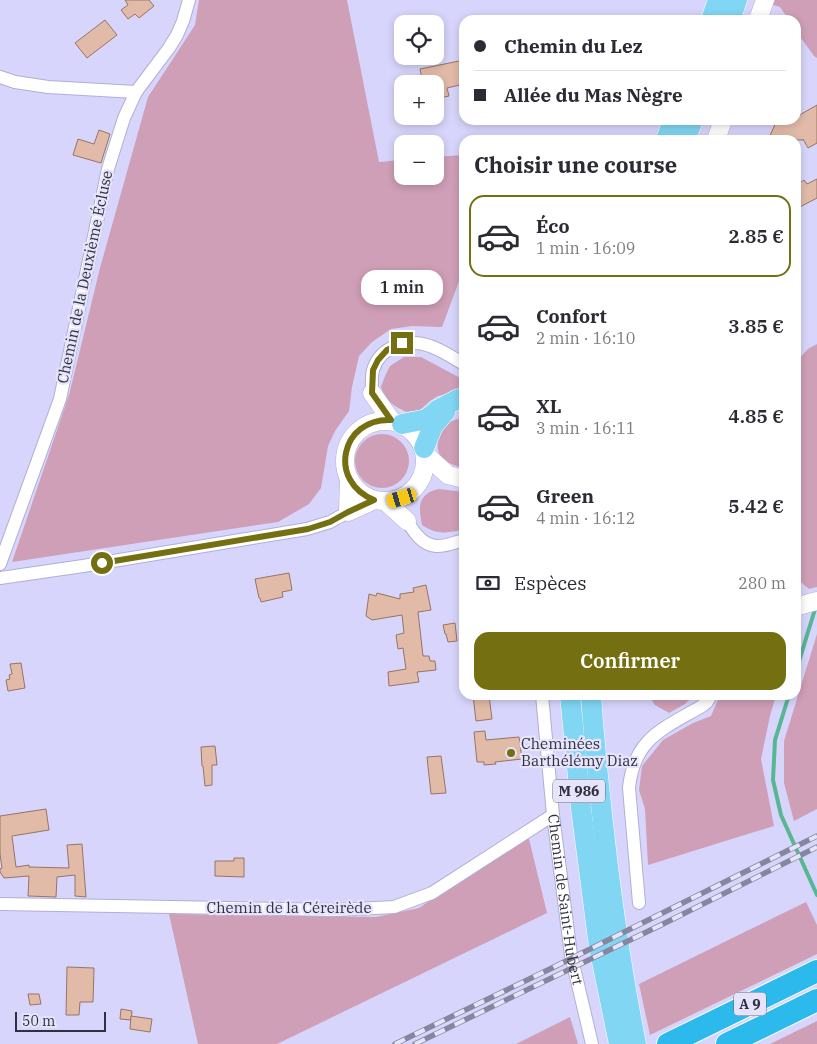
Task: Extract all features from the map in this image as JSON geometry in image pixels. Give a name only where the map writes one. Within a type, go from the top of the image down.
[{"type":"highway","name":"A 9","points":[[675,1040],[817,971]]},
{"type":"highway","name":"A 9","points":[[727,1044],[817,1000]]},
{"type":"main road","points":[[713,15],[718,0]]},
{"type":"main road","points":[[732,15],[737,0]]},
{"type":"main road","points":[[397,422],[427,419],[439,409],[459,399]]},
{"type":"main road","points":[[425,452],[432,426],[444,413],[459,407]]},
{"type":"main road","name":"M 986","points":[[570,700],[581,808],[599,947],[618,1044]]},
{"type":"main road","name":"M 986","points":[[594,700],[598,784],[610,886],[636,1044]]},
{"type":"street","name":"Chemin de la Deuxième Écluse","points":[[0,564],[60,399],[108,169],[124,118],[136,92],[170,48],[183,21],[189,0]]},
{"type":"street","points":[[760,15],[765,0]]},
{"type":"street","points":[[0,77],[15,82],[48,87],[136,92]]},
{"type":"street","points":[[367,424],[372,393],[373,370],[378,360],[387,350],[402,343],[417,342],[431,346],[459,361]]},
{"type":"street","points":[[372,393],[397,422]]},
{"type":"street","points":[[348,512],[349,480],[345,467],[345,454],[349,442],[367,424],[383,420],[397,422],[412,430],[419,438],[425,452],[426,465],[424,474],[415,488],[407,521]]},
{"type":"street","points":[[425,452],[456,477]]},
{"type":"street","points":[[349,480],[366,497],[392,501],[402,498],[415,488],[456,477]]},
{"type":"street","points":[[0,578],[308,529],[330,522],[348,512],[379,500]]},
{"type":"street","points":[[379,500],[407,521],[414,533],[423,541],[436,546],[459,541]]},
{"type":"street","name":"Chemin de Saint-Hubert","points":[[542,700],[553,815],[571,955],[592,1044]]},
{"type":"street","points":[[639,903],[629,788],[635,760],[654,735],[702,706],[708,700]]},
{"type":"street","name":"Chemin de la Céreirède","points":[[0,904],[336,910],[394,907],[432,893],[553,815]]},
{"type":"shaded area","points":[[199,0],[347,0],[379,162],[394,161],[394,185],[444,185],[444,156],[459,155],[459,281],[442,327],[412,326],[391,329],[372,342],[359,356],[349,411],[335,431],[328,446],[321,488],[309,504],[278,522],[12,562],[69,395],[100,268],[148,97],[195,25]]},
{"type":"shaded area","points":[[775,0],[817,0],[817,58],[801,38],[801,15],[786,15],[780,7],[773,5]]},
{"type":"shaded area","points":[[817,344],[817,587],[809,589],[801,582],[801,357],[808,349]]},
{"type":"shaded area","points":[[404,357],[421,357],[459,377],[459,391],[438,396],[420,410],[406,412],[385,398],[381,387],[390,366]]},
{"type":"shaded area","points":[[459,419],[459,467],[444,460],[439,452],[440,430],[450,422]]},
{"type":"shaded area","points":[[382,434],[392,436],[401,442],[407,451],[409,461],[407,471],[401,480],[392,486],[382,488],[372,486],[363,480],[357,471],[355,461],[357,451],[363,442],[372,436]]},
{"type":"shaded area","points":[[439,489],[459,491],[459,531],[438,532],[422,525],[420,504],[428,493]]},
{"type":"shaded area","points":[[817,634],[817,809],[794,821],[784,783],[784,741],[797,700],[801,700],[801,686]]},
{"type":"shaded area","points":[[652,700],[689,700],[669,713],[655,705]]},
{"type":"shaded area","points":[[718,700],[775,700],[761,759],[774,826],[648,865],[645,809],[639,790],[642,766],[663,740],[693,723],[711,716]]},
{"type":"shaded area","points":[[528,835],[547,913],[277,1044],[198,1044],[169,914],[376,917],[419,908]]},
{"type":"shaded area","points":[[806,902],[817,925],[817,954],[650,1035],[639,984]]},
{"type":"shaded area","points":[[570,1017],[578,1044],[516,1044]]},
{"type":"shaded area","points":[[817,1021],[817,1044],[770,1044]]},
{"type":"building","points":[[125,0],[149,0],[154,6],[139,18],[135,14],[128,19],[121,10],[128,5]]},
{"type":"building","points":[[105,20],[117,35],[87,58],[75,43]]},
{"type":"building","points":[[459,61],[459,85],[447,88],[449,96],[444,97],[444,75],[421,75],[420,69]]},
{"type":"building","points":[[817,105],[817,143],[808,148],[803,139],[801,140],[801,135],[770,135],[775,125],[801,125],[801,114]]},
{"type":"building","points":[[99,130],[110,134],[101,163],[73,155],[78,139],[94,144]]},
{"type":"building","points":[[817,179],[817,198],[801,206],[801,182],[804,180],[807,184]]},
{"type":"building","points":[[289,573],[292,590],[282,592],[283,597],[261,602],[255,579]]},
{"type":"building","points":[[426,585],[431,610],[418,612],[423,656],[429,656],[430,661],[435,661],[436,670],[417,672],[419,682],[389,686],[388,672],[406,669],[403,648],[398,649],[396,635],[404,633],[402,615],[372,620],[366,616],[369,594],[376,596],[377,593],[400,599],[400,594],[414,592],[413,588]]},
{"type":"building","points":[[455,623],[457,641],[448,642],[443,625]]},
{"type":"building","points":[[21,663],[25,688],[8,691],[6,680],[10,679],[9,675],[12,674],[10,664]]},
{"type":"building","points":[[474,700],[490,700],[492,719],[476,721]]},
{"type":"building","points":[[485,731],[486,740],[519,737],[522,759],[484,765],[484,762],[477,762],[474,732]]},
{"type":"building","points":[[215,746],[217,765],[212,765],[212,785],[205,786],[201,747]]},
{"type":"building","points":[[441,756],[446,793],[431,794],[427,757]]},
{"type":"building","points":[[46,809],[49,830],[12,836],[16,867],[29,865],[29,867],[69,868],[67,845],[82,844],[86,897],[75,896],[75,875],[57,877],[56,897],[28,896],[29,876],[4,878],[0,872],[2,868],[0,816]]},
{"type":"building","points":[[234,858],[244,858],[244,877],[215,876],[215,861],[234,861]]},
{"type":"building","points":[[67,967],[94,968],[93,1002],[80,1002],[79,1015],[66,1015]]},
{"type":"building","points":[[28,994],[39,994],[41,1004],[30,1005]]},
{"type":"building","points":[[121,1009],[132,1011],[131,1020],[120,1019]]},
{"type":"building","points":[[131,1016],[152,1019],[150,1032],[130,1029]]},
{"type":"waterway","points":[[801,655],[816,606]]},
{"type":"waterway","points":[[787,700],[775,740],[773,780],[781,815],[817,895]]},
{"type":"railway","points":[[395,1044],[817,836]]},
{"type":"railway","points":[[415,1044],[817,847]]},
{"type":"place","name":"Cheminées Barthélémy Diaz","points":[[511,753]]},
{"type":"route","points":[[102,563],[308,529],[330,522],[374,500],[366,497],[349,480],[345,467],[345,454],[349,442],[367,424],[375,421],[391,420],[372,393],[373,370],[378,360],[387,350],[402,343]]}]
